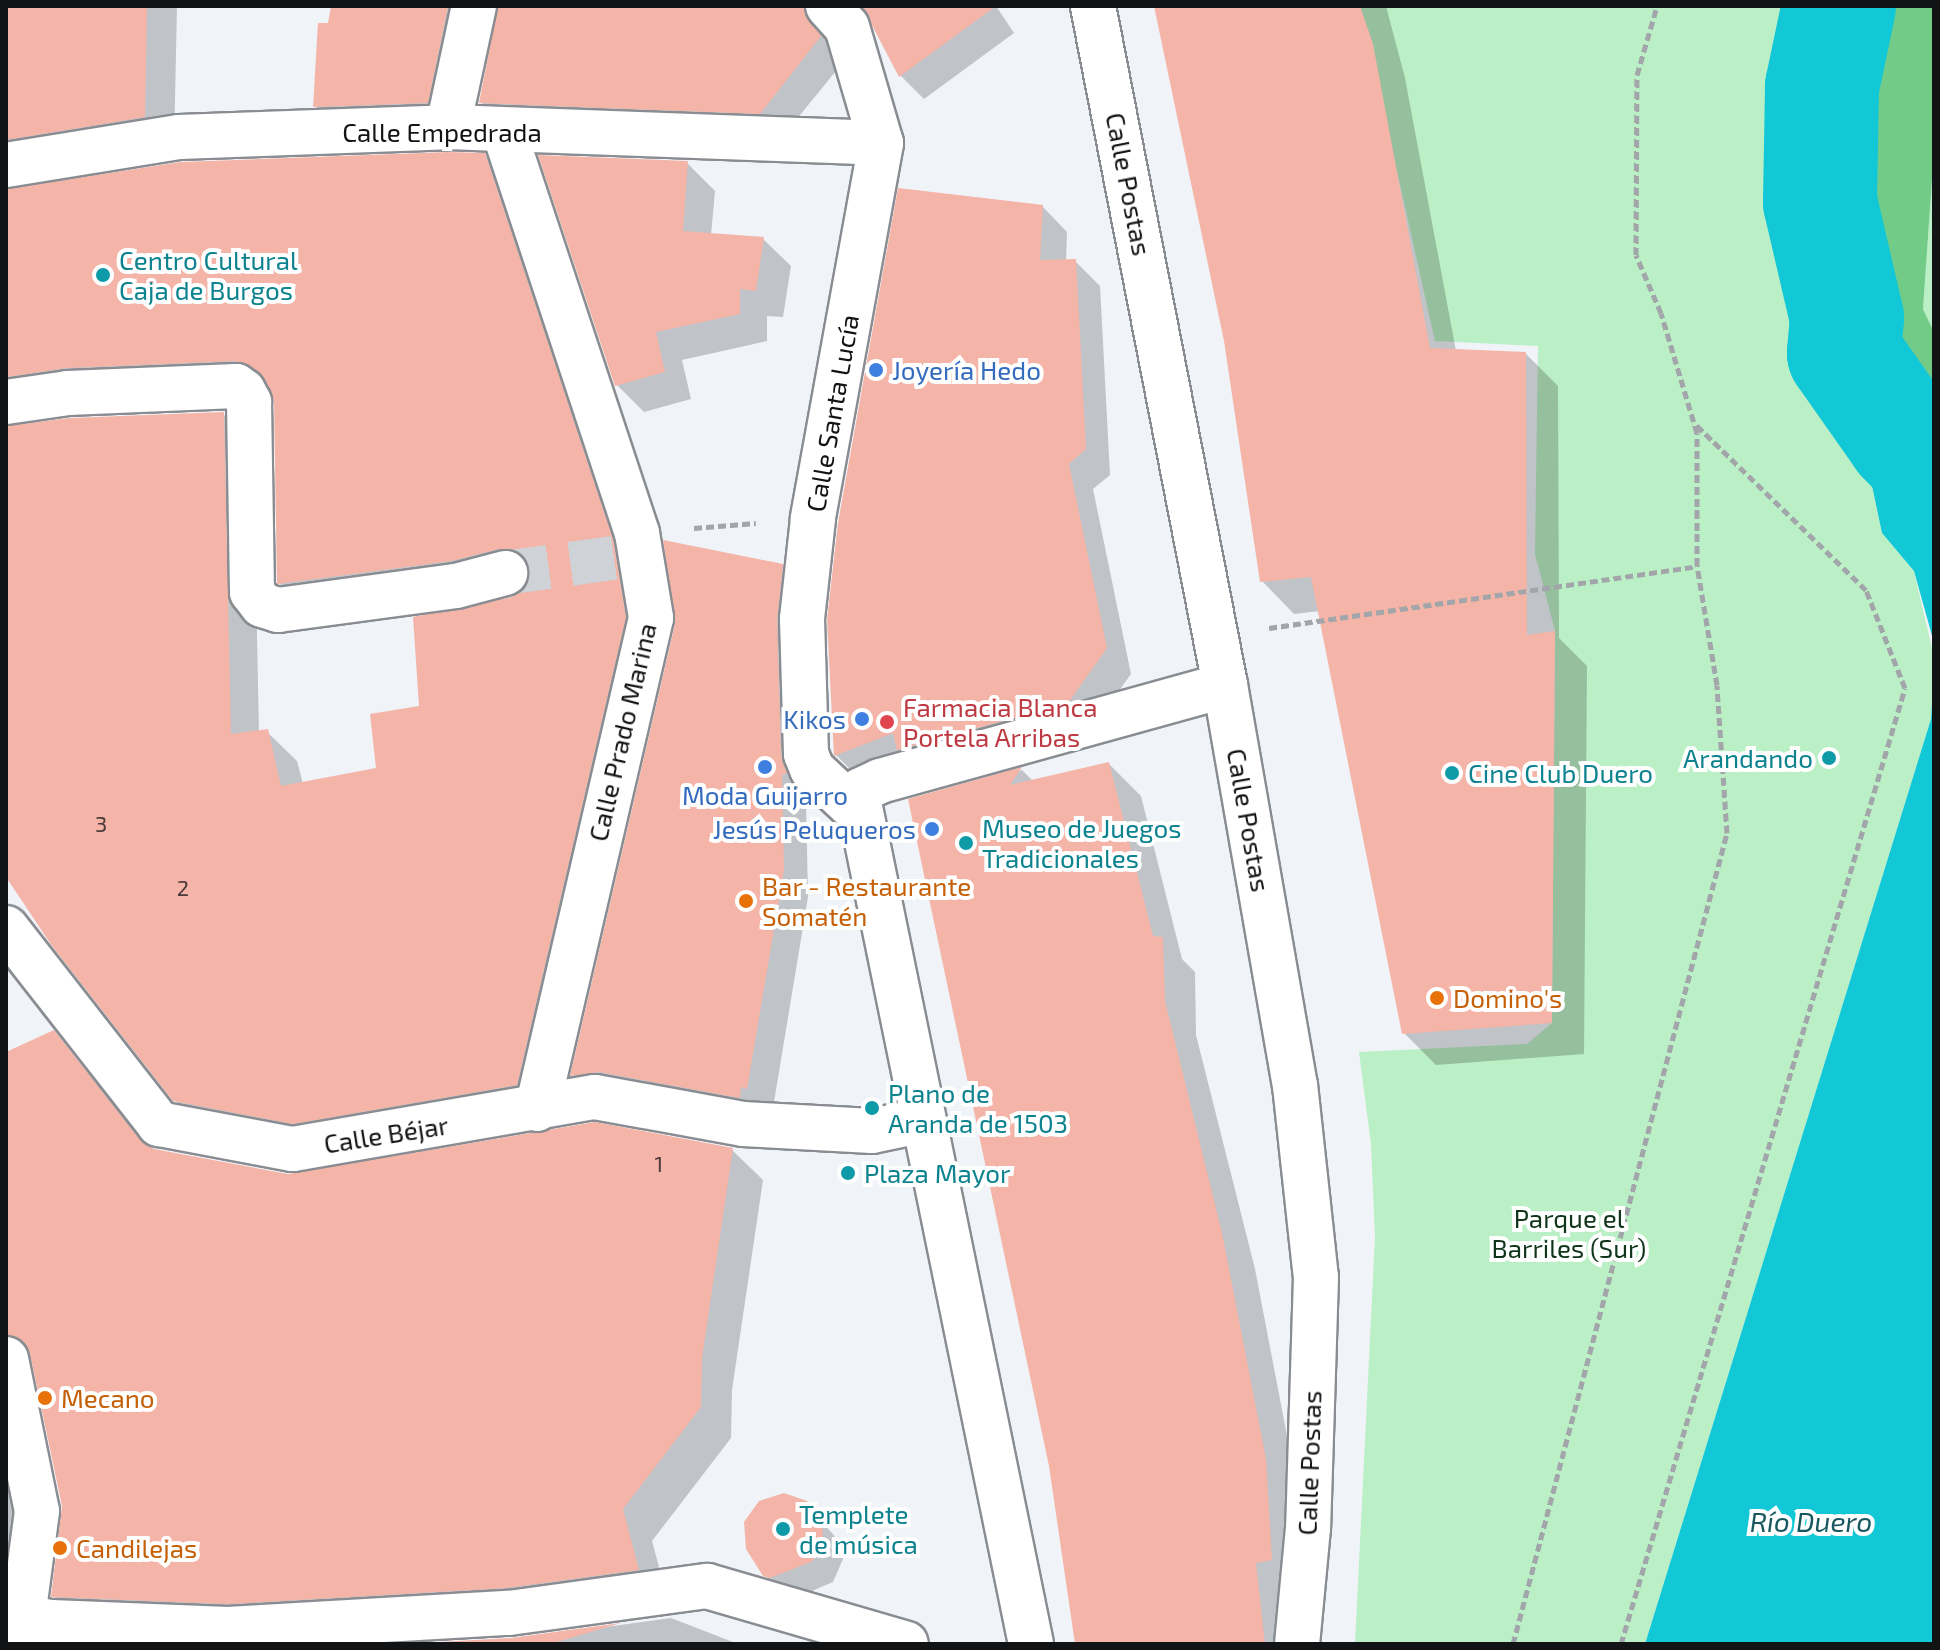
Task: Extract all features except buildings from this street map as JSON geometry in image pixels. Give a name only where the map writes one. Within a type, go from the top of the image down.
[{"type":"street","points":[[448,127],[474,6]]},
{"type":"street","name":"Calle Santa Lucía","points":[[828,6],[847,27],[881,143],[813,519],[802,619],[806,754],[812,769],[859,813]]},
{"type":"street","name":"Calle Postas","points":[[1093,6],[1225,685],[1295,1085],[1316,1277],[1308,1528],[1297,1644]]},
{"type":"street","name":"Calle Empedrada","points":[[6,165],[179,137],[448,127],[881,143]]},
{"type":"street","name":"Calle Prado Marina","points":[[504,131],[651,618],[537,1109]]},
{"type":"street","points":[[6,402],[68,393],[236,386],[243,391],[249,402],[252,592],[262,605],[278,610],[442,588],[505,573]]},
{"type":"street","points":[[1031,1644],[920,1121],[859,813],[861,790],[880,781],[1225,685]]},
{"type":"street","name":"Calle Béjar","points":[[6,928],[78,1019],[110,1068],[159,1124],[293,1149],[595,1097],[743,1124],[872,1131],[920,1121]]},
{"type":"street","points":[[6,1359],[37,1511],[20,1625],[228,1629],[509,1613],[707,1586],[906,1644]]},
{"type":"path","points":[[1513,1644],[1727,833],[1717,685],[1697,566],[1693,422],[1661,313],[1636,255],[1637,75],[1657,6]]},
{"type":"path","points":[[1621,1644],[1905,688],[1866,590],[1693,422]]},
{"type":"path","points":[[628,545],[813,519]]},
{"type":"path","points":[[1264,629],[1697,566]]},
{"type":"green space","name":"Parque el Barriles (Sur)","points":[[1360,6],[1839,6],[1828,62],[1822,152],[1828,237],[1844,353],[1882,533],[1914,571],[1934,657],[1931,719],[1645,1644],[1355,1644],[1375,1237],[1371,1144],[1359,1052],[1527,1044],[1552,1023],[1555,631],[1535,554],[1538,346],[1435,341]]},
{"type":"green space","points":[[1839,6],[1934,6],[1934,151],[1923,309],[1934,332],[1934,450],[1874,359],[1844,353],[1847,318],[1820,202],[1822,87]]},
{"type":"green space","points":[[1934,151],[1934,332],[1923,309]]},
{"type":"water","points":[[1844,353],[1874,359],[1934,450],[1934,643],[1914,571],[1882,533]]},
{"type":"water","name":"Río Duero","points":[[1934,668],[1934,1644],[1645,1644],[1931,719]]},
{"type":"waterway","points":[[1839,6],[1822,87],[1820,202],[1847,318],[1844,353],[1903,437],[1934,469]]},
{"type":"tunnel","points":[[505,573],[620,557]]},
{"type":"place","name":"Centro Cultural Caja de Burgos","points":[[103,275]]},
{"type":"place","name":"Joyería Hedo","points":[[876,370]]},
{"type":"place","name":"Kikos","points":[[862,719]]},
{"type":"place","name":"Farmacia Blanca Portela Arribas","points":[[887,722]]},
{"type":"place","name":"Arandando","points":[[1829,758]]},
{"type":"place","name":"Moda Guijarro","points":[[765,767]]},
{"type":"place","name":"Cine Club Duero","points":[[1452,773]]},
{"type":"place","name":"Jesús Peluqueros","points":[[932,829]]},
{"type":"place","name":"Museo de Juegos Tradicionales","points":[[966,843]]},
{"type":"place","name":"Bar - Restaurante Somatén","points":[[746,901]]},
{"type":"place","name":"Domino's","points":[[1437,998]]},
{"type":"place","name":"Plano de Aranda de 1503","points":[[872,1108]]},
{"type":"place","name":"Plaza Mayor","points":[[848,1173]]},
{"type":"place","name":"Mecano","points":[[45,1398]]},
{"type":"place","name":"Templete de música","points":[[783,1529]]},
{"type":"place","name":"Candilejas","points":[[60,1548]]}]
